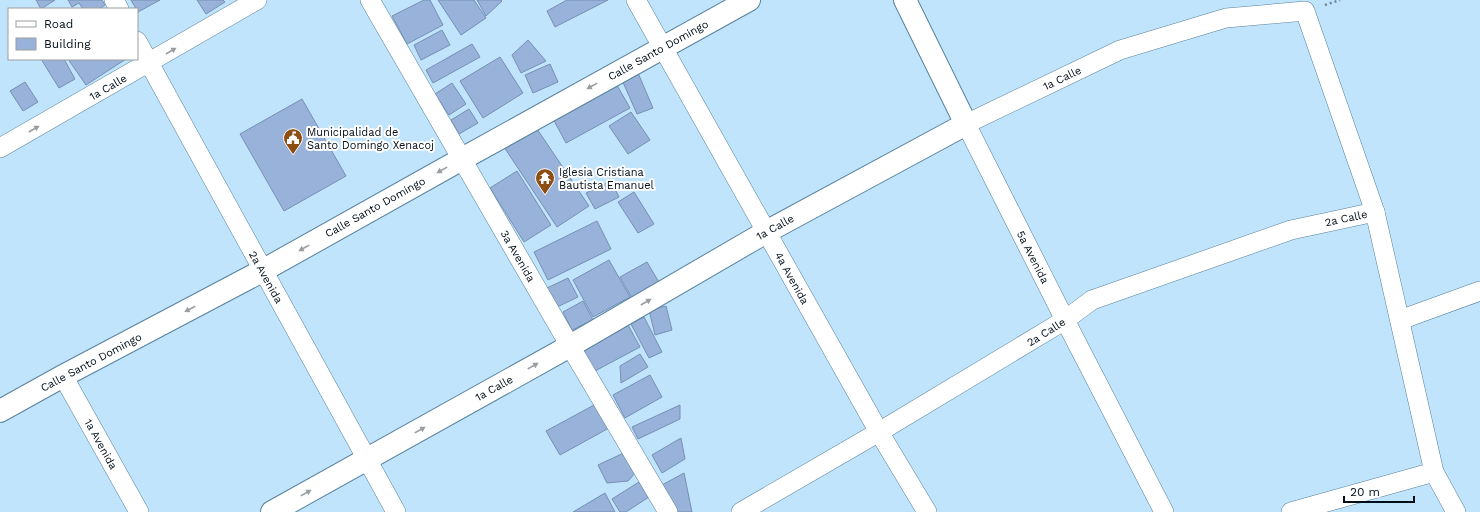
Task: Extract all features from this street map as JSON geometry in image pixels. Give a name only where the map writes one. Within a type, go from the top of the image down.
[{"type":"main road","name":"Calle Santo Domingo","points":[[0,411],[262,271],[749,0]]},
{"type":"main road","name":"5a Avenida","points":[[905,0],[966,124]]},
{"type":"main road","name":"1a Calle","points":[[272,512],[570,346],[766,232],[966,124]]},
{"type":"street","name":"1a Calle","points":[[0,148],[257,0]]},
{"type":"street","name":"3a Avenida","points":[[370,0],[668,512]]},
{"type":"street","name":"4a Avenida","points":[[636,0],[879,432],[927,512]]},
{"type":"street","name":"1a Calle","points":[[966,124],[1120,50],[1226,18],[1305,11],[1375,212]]},
{"type":"street","name":"2a Avenida","points":[[138,43],[262,271],[396,512]]},
{"type":"street","name":"5a Avenida","points":[[966,124],[1164,512]]},
{"type":"street","points":[[1375,212],[1434,472],[1456,512]]},
{"type":"street","name":"2a Calle","points":[[741,512],[879,432],[1065,320],[1092,300],[1291,230],[1375,212]]},
{"type":"street","points":[[1400,320],[1480,291]]},
{"type":"street","name":"1a Avenida","points":[[63,376],[139,512]]},
{"type":"street","points":[[1290,512],[1434,472]]},
{"type":"building","points":[[36,0],[55,0],[43,8],[40,8]]},
{"type":"building","points":[[68,0],[102,0],[105,5],[100,8],[82,8],[79,3],[72,7]]},
{"type":"building","points":[[131,0],[160,0],[138,12],[138,8],[136,8]]},
{"type":"building","points":[[197,0],[223,0],[225,2],[206,14]]},
{"type":"building","points":[[424,0],[430,0],[443,25],[407,44],[392,16]]},
{"type":"building","points":[[438,0],[474,0],[486,18],[461,35]]},
{"type":"building","points":[[477,0],[501,0],[502,1],[486,16]]},
{"type":"building","points":[[567,0],[608,0],[555,27],[547,11]]},
{"type":"building","points":[[442,30],[450,45],[421,60],[414,45]]},
{"type":"building","points":[[528,40],[546,61],[521,73],[512,55]]},
{"type":"building","points":[[472,44],[480,57],[433,83],[426,70]]},
{"type":"building","points":[[500,57],[523,93],[483,118],[460,81]]},
{"type":"building","points":[[42,60],[65,60],[75,79],[59,88]]},
{"type":"building","points":[[69,60],[124,60],[86,85]]},
{"type":"building","points":[[550,64],[558,82],[533,93],[525,75]]},
{"type":"building","points":[[638,73],[653,108],[637,114],[622,80]]},
{"type":"building","points":[[614,80],[630,108],[566,143],[551,115]]},
{"type":"building","points":[[25,82],[38,102],[23,111],[10,91]]},
{"type":"building","points":[[452,83],[466,104],[449,115],[435,94]]},
{"type":"building","name":"Municipalidad de Santo Domingo Xenacoj","points":[[302,99],[346,176],[284,211],[240,134]]},
{"type":"building","points":[[469,109],[478,123],[459,134],[451,120]]},
{"type":"building","points":[[631,112],[650,140],[628,154],[609,126]]},
{"type":"building","points":[[535,126],[589,206],[557,227],[504,147]]},
{"type":"building","points":[[517,171],[551,225],[524,242],[490,188]]},
{"type":"building","points":[[611,181],[619,197],[595,209],[586,193]]},
{"type":"building","points":[[634,192],[654,224],[638,233],[618,202]]},
{"type":"building","points":[[597,221],[611,249],[548,280],[534,252]]},
{"type":"building","points":[[609,260],[630,297],[593,317],[573,280]]},
{"type":"building","points":[[647,262],[660,284],[632,298],[620,277]]},
{"type":"building","points":[[568,278],[578,297],[557,307],[547,288]]},
{"type":"building","points":[[583,301],[593,320],[572,330],[563,312]]},
{"type":"building","points":[[666,306],[672,330],[655,335],[649,310]]},
{"type":"building","points":[[644,317],[662,352],[649,358],[631,324]]},
{"type":"building","points":[[627,323],[640,347],[595,371],[581,347]]},
{"type":"building","points":[[640,354],[648,367],[621,383],[620,366]]},
{"type":"building","points":[[650,375],[662,397],[625,418],[613,395]]},
{"type":"building","points":[[596,404],[609,428],[560,455],[546,431]]},
{"type":"building","points":[[680,405],[680,419],[638,439],[632,427]]},
{"type":"building","points":[[681,438],[685,459],[662,473],[652,455]]},
{"type":"building","points":[[628,451],[637,471],[628,481],[607,483],[598,465]]},
{"type":"building","points":[[684,473],[692,512],[678,512],[662,485]]},
{"type":"building","points":[[639,482],[649,497],[626,512],[620,512],[612,499]]},
{"type":"building","points":[[605,493],[615,512],[573,512]]},
{"type":"place","name":"Municipalidad de Santo Domingo Xenacoj","points":[[293,155]]},
{"type":"place","name":"Iglesia Cristiana Bautista Emanuel","points":[[545,195]]}]
